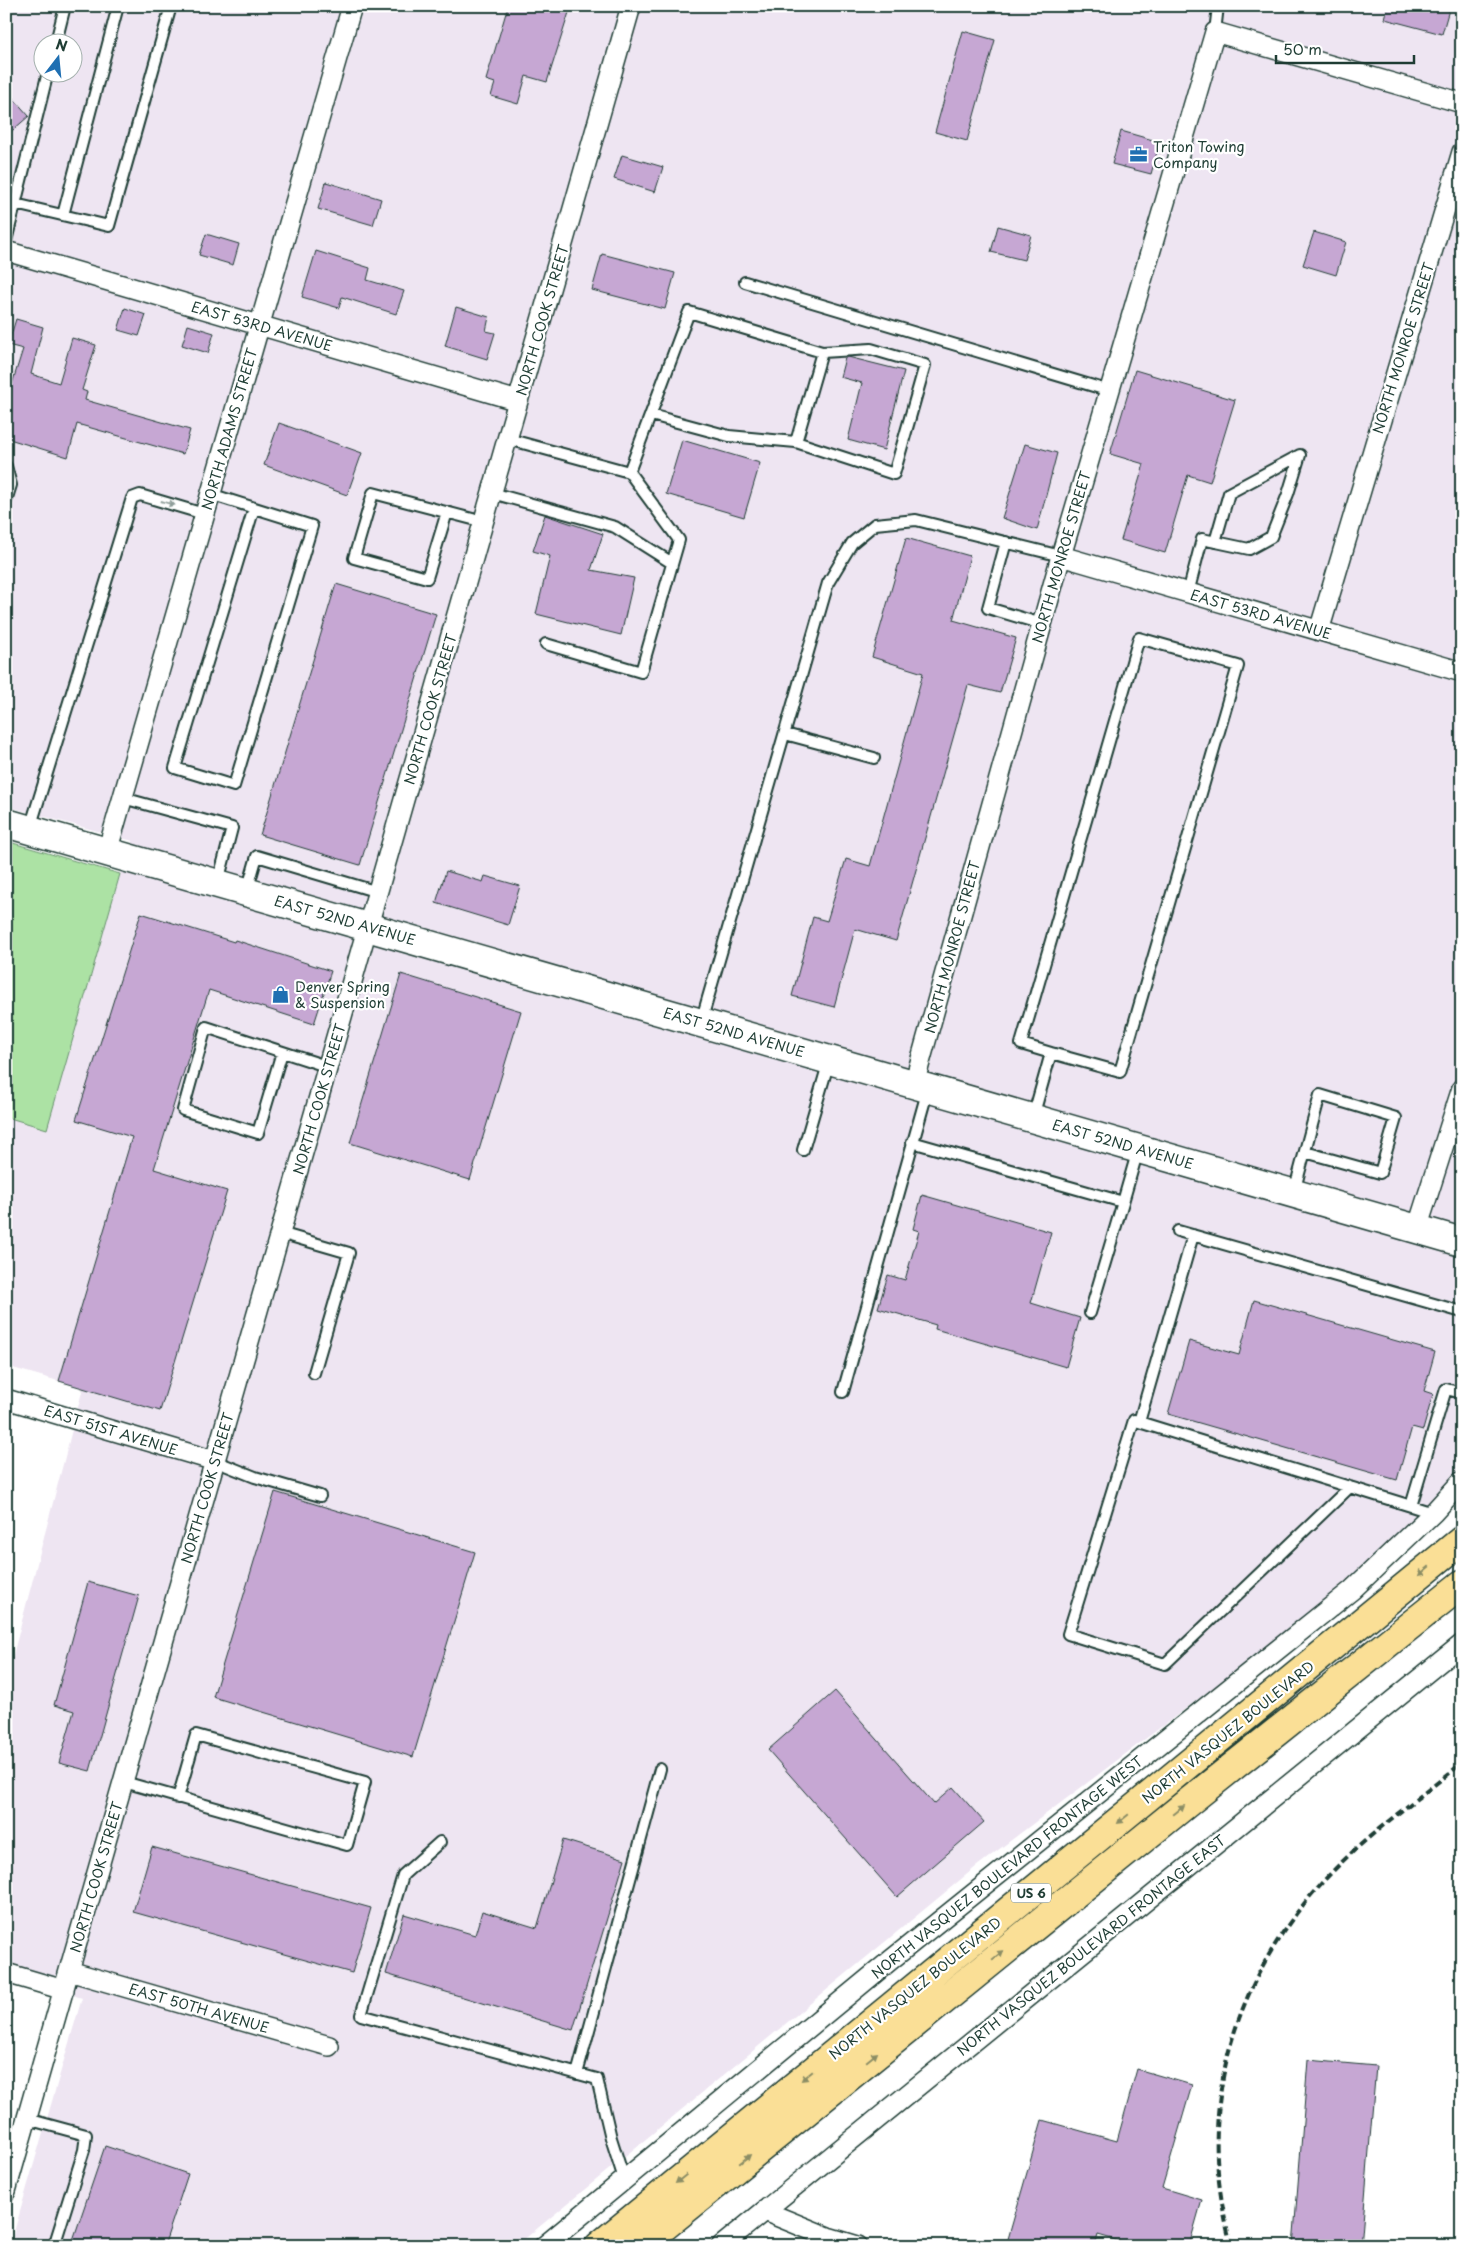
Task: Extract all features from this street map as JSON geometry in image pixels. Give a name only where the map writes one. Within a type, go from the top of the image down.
[{"type":"highway","name":"NORTH VASQUEZ BOULEVARD","points":[[600,2246],[1462,1540]]},
{"type":"highway","name":"NORTH VASQUEZ BOULEVARD","points":[[640,2246],[1462,1584]]},
{"type":"street","name":"NORTH ADAMS STREET","points":[[107,852],[258,325],[352,6]]},
{"type":"street","name":"NORTH COOK STREET","points":[[6,2191],[631,6]]},
{"type":"street","points":[[1215,32],[1462,103]]},
{"type":"street","name":"NORTH MONROE STREET","points":[[921,1086],[1042,624],[1215,32]]},
{"type":"street","name":"NORTH MONROE STREET","points":[[1319,631],[1462,152]]},
{"type":"street","name":"EAST 53RD AVENUE","points":[[6,251],[518,401]]},
{"type":"street","name":"EAST 53RD AVENUE","points":[[1061,556],[1462,672]]},
{"type":"street","name":"EAST 52ND AVENUE","points":[[18,826],[1462,1242]]},
{"type":"street","points":[[1417,1229],[1462,1088]]},
{"type":"street","name":"EAST 51ST AVENUE","points":[[6,1398],[215,1461]]},
{"type":"street","name":"NORTH VASQUEZ BOULEVARD FRONTAGE WEST","points":[[544,2246],[900,1953],[1352,1590],[1433,1513],[1462,1481]]},
{"type":"street","name":"NORTH VASQUEZ BOULEVARD FRONTAGE EAST","points":[[721,2246],[1462,1644]]},
{"type":"street","name":"EAST 50TH AVENUE","points":[[69,1971],[329,2046]]},
{"type":"street","points":[[6,1973],[64,1990]]},
{"type":"street","points":[[764,2211],[849,2245]]},
{"type":"lane","points":[[58,32],[65,6]]},
{"type":"lane","points":[[63,215],[118,6]]},
{"type":"lane","points":[[15,204],[109,226],[171,6]]},
{"type":"lane","points":[[1215,32],[1218,6]]},
{"type":"lane","points":[[6,241],[46,82]]},
{"type":"lane","points":[[745,282],[1110,391]]},
{"type":"lane","points":[[630,472],[651,415],[689,312],[822,352],[871,349],[925,365],[894,474],[796,442],[729,436],[651,415]]},
{"type":"lane","points":[[796,442],[822,352]]},
{"type":"lane","points":[[508,439],[630,472],[679,540],[641,672],[546,644]]},
{"type":"lane","points":[[1188,593],[1202,539],[1215,542],[1249,549],[1270,537],[1288,494],[1300,455],[1229,493],[1215,542]]},
{"type":"lane","points":[[6,466],[11,486],[6,501]]},
{"type":"lane","points":[[447,512],[427,578],[354,558],[373,493],[447,512],[484,522]]},
{"type":"lane","points":[[492,493],[615,528],[672,564]]},
{"type":"lane","points":[[210,494],[312,526],[234,786],[175,768],[254,508]]},
{"type":"lane","points":[[18,826],[132,498],[140,495],[204,514]]},
{"type":"lane","points":[[701,1022],[828,583],[852,543],[875,524],[916,520],[1061,556]]},
{"type":"lane","points":[[1006,542],[988,608],[1042,624]]},
{"type":"lane","points":[[1139,638],[1238,666],[1120,1072],[1051,1053],[1021,1044],[1139,638]]},
{"type":"lane","points":[[785,734],[874,758]]},
{"type":"lane","points":[[123,798],[232,828],[217,884]]},
{"type":"lane","points":[[246,892],[257,856],[378,892]]},
{"type":"lane","points":[[282,1052],[258,1133],[183,1110],[206,1027],[329,1067]]},
{"type":"lane","points":[[1032,1118],[1051,1053]]},
{"type":"lane","points":[[803,1150],[829,1060]]},
{"type":"lane","points":[[843,1392],[912,1142],[921,1086]]},
{"type":"lane","points":[[1293,1193],[1320,1095],[1396,1118],[1380,1173],[1305,1152]]},
{"type":"lane","points":[[912,1142],[1123,1202]]},
{"type":"lane","points":[[1090,1313],[1139,1149]]},
{"type":"lane","points":[[1178,1231],[1462,1312]]},
{"type":"lane","points":[[280,1233],[349,1253],[314,1373]]},
{"type":"lane","points":[[1139,1422],[1194,1235]]},
{"type":"lane","points":[[1411,1506],[1446,1389],[1462,1393]]},
{"type":"lane","points":[[1350,1487],[1165,1664],[1068,1634],[1134,1420],[1139,1422],[1350,1487],[1433,1513]]},
{"type":"lane","points":[[215,1461],[255,1477],[320,1496]]},
{"type":"lane","points":[[124,1782],[178,1798],[347,1845],[365,1782],[196,1735],[178,1798]]},
{"type":"lane","points":[[578,2074],[660,1769]]},
{"type":"lane","points":[[440,1842],[403,1875],[361,2015],[597,2079],[611,2138],[624,2179]]},
{"type":"lane","points":[[27,2119],[86,2135],[84,2150],[54,2246]]},
{"type":"shaded area","points":[[6,6],[1462,6],[1462,1500],[977,1866],[516,2246],[10,2246],[82,1998],[6,1974],[6,1682],[83,1388],[6,1366],[6,1117],[47,1128],[120,874],[133,841],[6,806]]},
{"type":"green space","points":[[6,841],[120,874],[47,1129],[6,1117]]},
{"type":"building","points":[[508,6],[571,6],[547,82],[526,76],[518,104],[491,96],[495,83],[486,80]]},
{"type":"building","points":[[1388,6],[1450,6],[1442,34],[1385,19]]},
{"type":"building","points":[[963,31],[995,40],[967,141],[935,132]]},
{"type":"building","points":[[6,90],[29,116],[6,136]]},
{"type":"building","points":[[1121,131],[1160,142],[1151,174],[1112,164]]},
{"type":"building","points":[[622,155],[663,167],[655,192],[614,179]]},
{"type":"building","points":[[326,182],[381,199],[373,225],[318,209]]},
{"type":"building","points":[[998,226],[1031,235],[1024,260],[991,252]]},
{"type":"building","points":[[1314,232],[1346,242],[1336,275],[1303,265]]},
{"type":"building","points":[[206,234],[239,244],[233,265],[199,255]]},
{"type":"building","points":[[316,251],[370,268],[367,280],[404,291],[396,314],[342,297],[339,308],[302,297]]},
{"type":"building","points":[[602,254],[675,273],[665,309],[592,290]]},
{"type":"building","points":[[456,307],[489,317],[486,331],[495,333],[487,359],[445,346]]},
{"type":"building","points":[[125,308],[146,315],[139,336],[118,330]]},
{"type":"building","points":[[16,319],[43,327],[31,374],[59,383],[72,338],[96,345],[82,390],[87,392],[85,400],[190,430],[183,454],[77,424],[68,457],[6,438],[6,403],[23,349],[8,345]]},
{"type":"building","points":[[188,325],[214,333],[208,353],[182,345]]},
{"type":"building","points":[[848,357],[904,371],[884,450],[848,440],[862,383],[840,377],[845,358]]},
{"type":"building","points":[[1135,370],[1235,400],[1210,482],[1188,475],[1165,553],[1121,540],[1144,464],[1110,454]]},
{"type":"building","points":[[279,423],[362,453],[347,495],[264,465]]},
{"type":"building","points":[[682,440],[760,463],[744,517],[666,494]]},
{"type":"building","points":[[1025,444],[1057,453],[1037,530],[1002,518]]},
{"type":"building","points":[[545,515],[603,534],[591,570],[634,578],[621,635],[536,614],[550,556],[533,551]]},
{"type":"building","points":[[906,538],[970,556],[953,620],[1016,638],[1000,693],[968,685],[896,941],[855,929],[834,1007],[792,996],[813,917],[827,921],[846,859],[870,866],[923,673],[872,657]]},
{"type":"building","points":[[336,584],[436,614],[360,865],[260,835]]},
{"type":"building","points":[[446,871],[483,882],[485,876],[520,886],[508,925],[436,903]]},
{"type":"building","points":[[141,913],[234,942],[235,940],[331,971],[314,1024],[209,990],[154,1169],[227,1191],[160,1411],[59,1381],[132,1137],[76,1120]]},
{"type":"building","points":[[401,974],[521,1011],[470,1180],[350,1143]]},
{"type":"building","points":[[922,1195],[1051,1232],[1031,1303],[1080,1318],[1066,1367],[935,1329],[936,1325],[878,1308],[888,1275],[905,1280],[919,1231],[913,1229]]},
{"type":"building","points":[[1254,1300],[1435,1352],[1424,1391],[1433,1394],[1423,1430],[1412,1427],[1397,1480],[1168,1414],[1189,1341],[1239,1355]]},
{"type":"building","points":[[275,1492],[475,1552],[413,1757],[213,1697]]},
{"type":"building","points":[[88,1582],[139,1596],[90,1771],[59,1763],[74,1711],[54,1705]]},
{"type":"building","points":[[835,1691],[934,1804],[953,1787],[984,1822],[897,1897],[768,1750]]},
{"type":"building","points":[[563,1840],[625,1859],[573,2030],[386,1974],[404,1914],[475,1935],[482,1911],[537,1928]]},
{"type":"building","points":[[152,1847],[371,1908],[352,1973],[133,1912]]},
{"type":"building","points":[[1308,2060],[1376,2066],[1361,2246],[1293,2246]]},
{"type":"building","points":[[1137,2069],[1192,2085],[1162,2188],[1202,2200],[1189,2246],[1137,2246],[1098,2235],[1095,2246],[1006,2246],[1042,2120],[1117,2141]]},
{"type":"building","points":[[105,2146],[188,2174],[164,2246],[71,2246]]},
{"type":"railway","points":[[1231,2246],[1220,2188],[1217,2130],[1220,2093],[1227,2057],[1251,1989],[1287,1926],[1309,1897],[1334,1870],[1380,1828],[1462,1763]]},
{"type":"place","name":"Triton Towing Company","points":[[1139,154]]},
{"type":"place","name":"Denver Spring & Suspension","points":[[281,994]]}]
